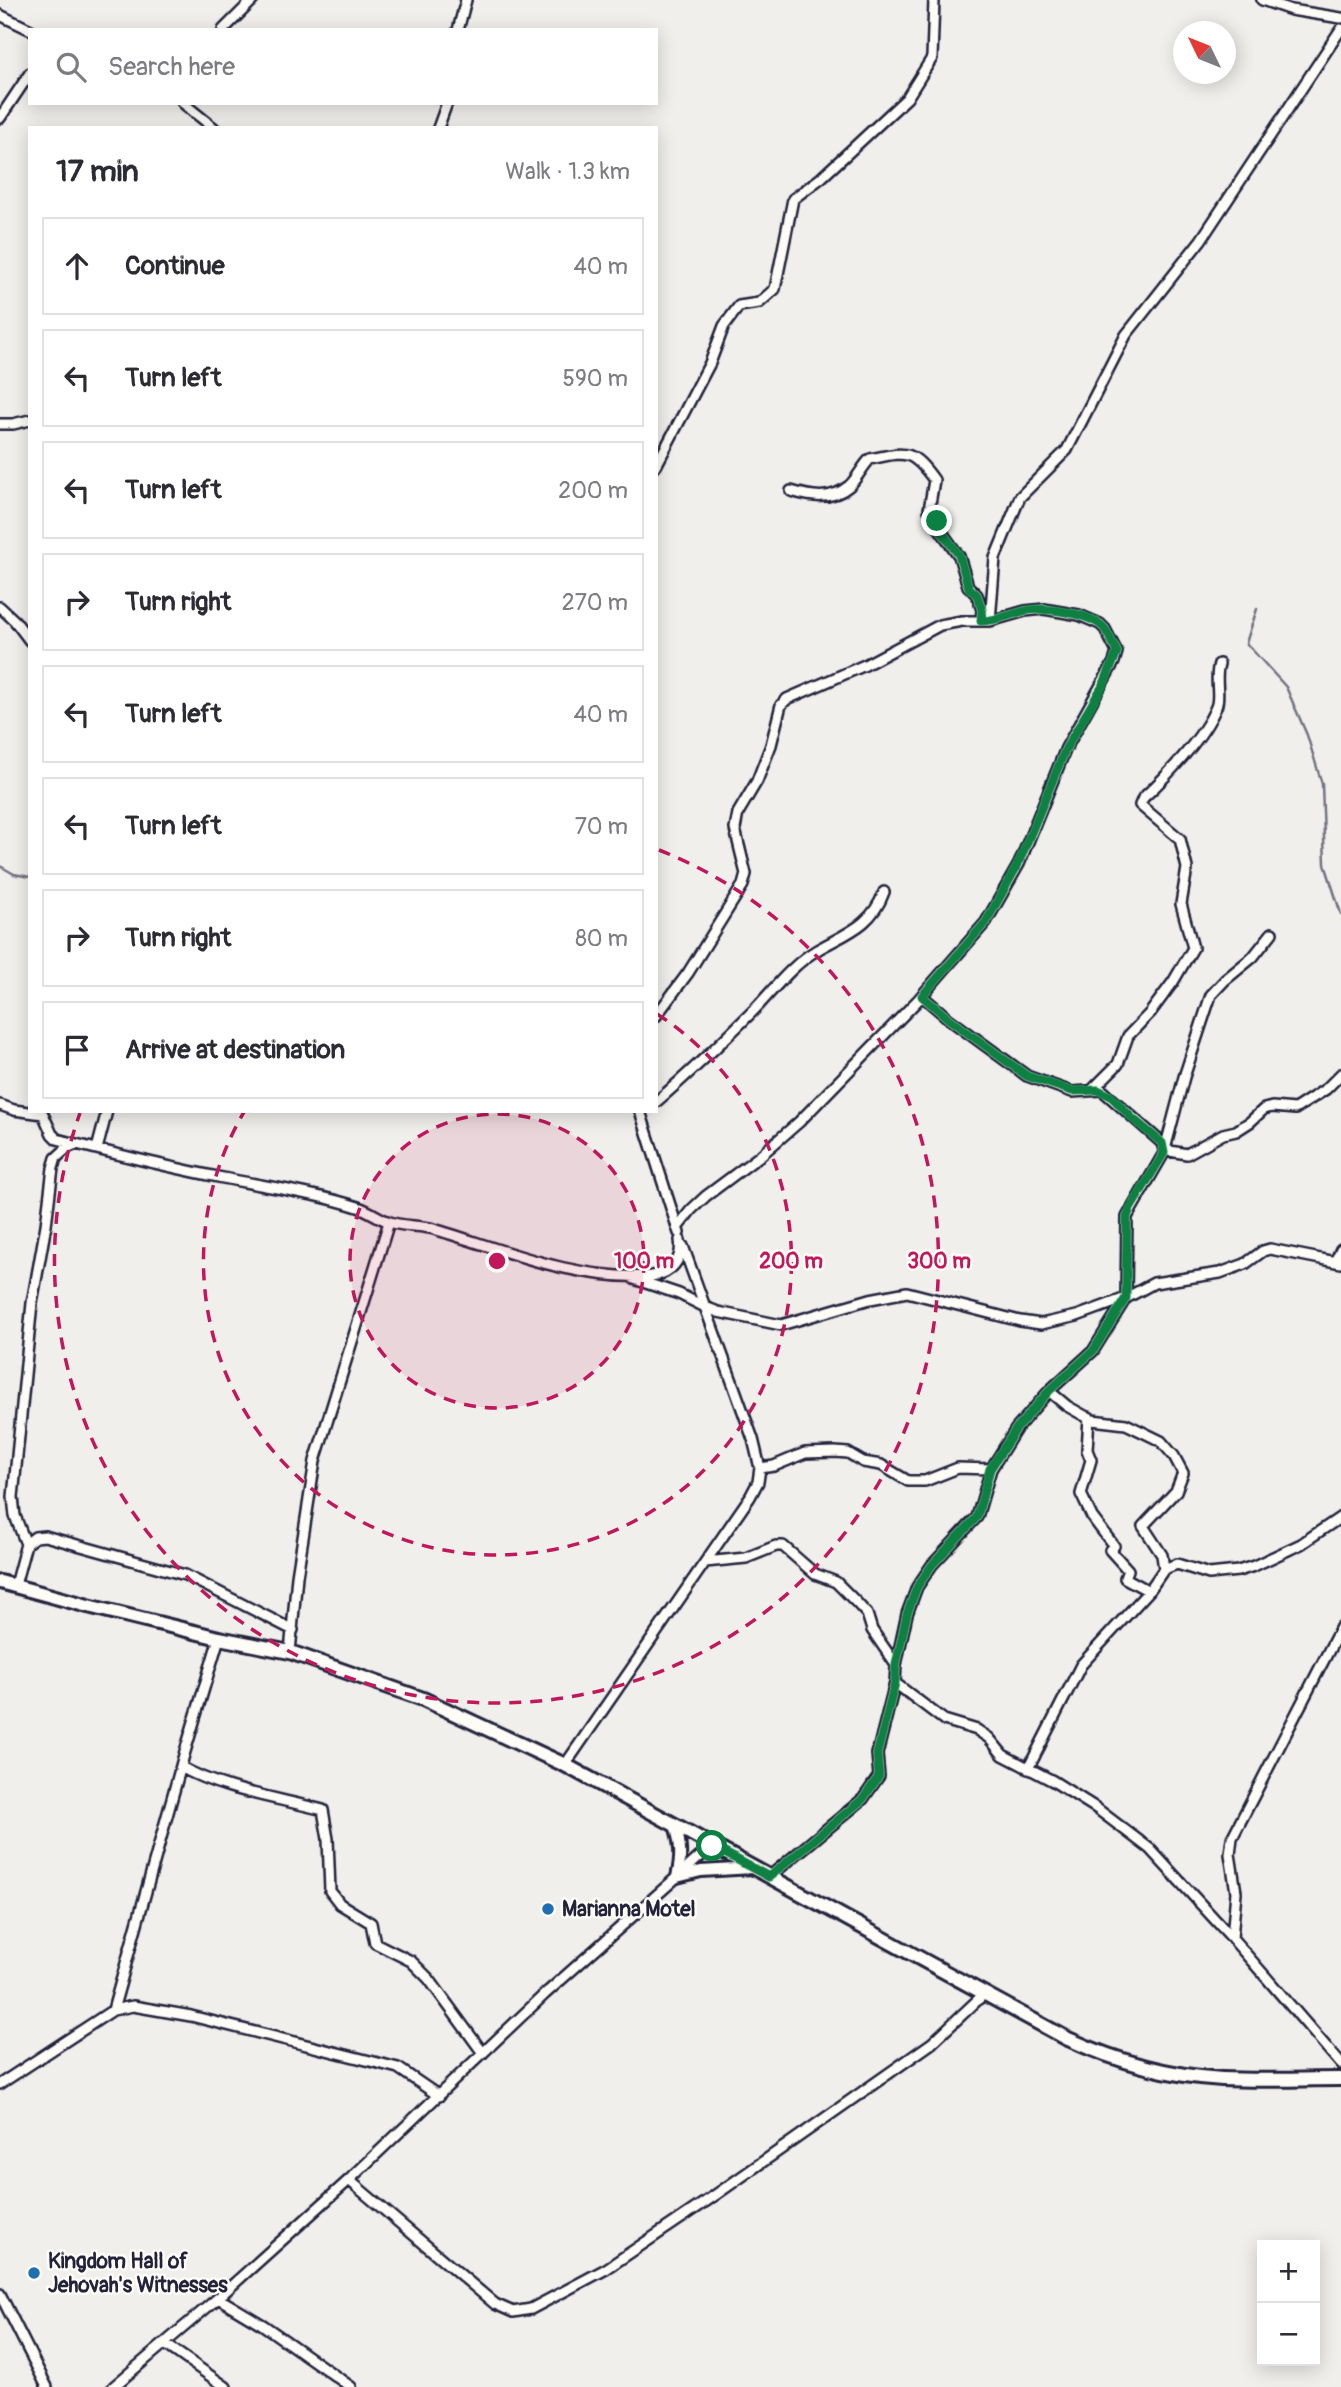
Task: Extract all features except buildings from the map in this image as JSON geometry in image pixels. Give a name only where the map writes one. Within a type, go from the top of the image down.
[{"type":"main road","points":[[0,1581],[88,1606],[219,1638],[290,1652],[423,1699],[565,1765],[985,1994],[1104,2055],[1153,2068],[1221,2079],[1341,2079]]},
{"type":"street","points":[[225,28],[253,0]]},
{"type":"street","points":[[459,28],[466,0]]},
{"type":"street","points":[[658,462],[710,363],[724,326],[739,306],[759,303],[775,289],[793,199],[821,178],[907,98],[932,58],[934,0]]},
{"type":"street","points":[[1262,0],[1291,10],[1341,18]]},
{"type":"street","points":[[0,15],[28,29]]},
{"type":"street","points":[[986,621],[995,558],[1020,496],[1067,450],[1126,335],[1201,240],[1341,29]]},
{"type":"street","points":[[0,118],[28,76]]},
{"type":"street","points":[[185,105],[212,126]]},
{"type":"street","points":[[439,126],[446,105]]},
{"type":"street","points":[[0,424],[13,425],[28,421]]},
{"type":"street","points":[[791,491],[813,498],[836,493],[850,485],[870,459],[900,452],[914,458],[933,479],[929,510],[959,555],[968,586],[979,599],[986,621]]},
{"type":"street","points":[[0,607],[28,638]]},
{"type":"street","points":[[658,1013],[688,973],[743,885],[746,874],[735,829],[738,813],[765,761],[781,705],[788,699],[865,665],[940,625],[986,621],[1033,610],[1079,615],[1091,619],[1105,629],[1117,652],[1104,684],[1066,748],[1018,864],[986,922],[922,996],[799,1122],[761,1155],[706,1196],[677,1227]]},
{"type":"street","points":[[1093,1090],[1118,1065],[1128,1036],[1150,1013],[1173,982],[1193,948],[1181,907],[1187,868],[1180,839],[1140,805],[1143,798],[1190,748],[1216,708],[1215,683],[1219,664]]},
{"type":"street","points":[[658,1100],[715,1049],[804,958],[859,927],[873,914],[884,892]]},
{"type":"street","points":[[769,1877],[863,1799],[879,1776],[877,1754],[895,1683],[907,1614],[917,1587],[932,1565],[977,1517],[990,1469],[1016,1429],[1049,1391],[1093,1351],[1126,1298],[1127,1217],[1164,1150],[1211,995],[1225,979],[1253,957],[1272,933]]},
{"type":"street","points":[[922,996],[1027,1076],[1072,1091],[1102,1090],[1162,1143],[1164,1150]]},
{"type":"street","points":[[1164,1150],[1187,1153],[1223,1134],[1236,1131],[1264,1109],[1296,1109],[1326,1089],[1341,1074]]},
{"type":"street","points":[[0,1105],[28,1112]]},
{"type":"street","points":[[36,1113],[43,1114],[54,1137],[76,1144],[361,1207],[389,1222],[430,1228],[517,1256],[576,1270],[618,1275],[662,1273],[680,1258],[680,1240]]},
{"type":"street","points":[[97,1149],[106,1113]]},
{"type":"street","points":[[565,1765],[750,1497],[758,1482],[760,1468],[753,1438],[680,1240],[641,1113]]},
{"type":"street","points":[[26,1544],[15,1516],[13,1497],[32,1303],[46,1225],[52,1168],[66,1148],[76,1144]]},
{"type":"street","points":[[290,1652],[297,1576],[316,1461],[389,1222]]},
{"type":"street","points":[[618,1275],[679,1294],[718,1312],[781,1325],[870,1299],[907,1292],[1041,1324],[1077,1316],[1126,1298],[1154,1283],[1220,1273],[1245,1264],[1270,1249],[1338,1262],[1341,1249]]},
{"type":"street","points":[[1049,1391],[1067,1406],[1092,1420],[1126,1424],[1161,1441],[1174,1456],[1183,1473],[1176,1491],[1143,1526],[1162,1555],[1164,1569]]},
{"type":"street","points":[[1089,1417],[1087,1450],[1091,1460],[1081,1494],[1092,1517],[1114,1546],[1110,1550],[1128,1570],[1125,1578],[1149,1591]]},
{"type":"street","points":[[760,1468],[774,1466],[805,1453],[835,1452],[848,1453],[863,1462],[881,1465],[908,1481],[925,1481],[958,1468],[990,1469]]},
{"type":"street","points":[[1028,1769],[1081,1665],[1149,1591],[1164,1569],[1177,1564],[1209,1574],[1238,1571],[1301,1544],[1341,1517]]},
{"type":"street","points":[[15,1585],[26,1544],[35,1536],[45,1536],[185,1575],[293,1630]]},
{"type":"street","points":[[705,1563],[746,1558],[776,1546],[783,1546],[815,1574],[836,1582],[864,1610],[872,1630],[896,1665]]},
{"type":"street","points":[[1232,1938],[1236,1892],[1230,1854],[1233,1838],[1341,1627]]},
{"type":"street","points":[[113,2010],[219,1638]]},
{"type":"street","points":[[895,1683],[944,1720],[977,1730],[989,1738],[1003,1755],[1096,1808],[1150,1849],[1232,1938],[1341,2064]]},
{"type":"street","points":[[181,1766],[193,1774],[227,1785],[323,1810],[328,1839],[330,1891],[340,1903],[370,1923],[375,1942],[411,1961],[429,1979],[483,2053]]},
{"type":"street","points":[[675,1825],[681,1846],[677,1877]]},
{"type":"street","points":[[113,2387],[218,2298],[349,2180],[545,1994],[712,1846]]},
{"type":"street","points":[[677,1877],[710,1870],[753,1868]]},
{"type":"street","points":[[121,1988],[133,2006]]},
{"type":"street","points":[[349,2180],[495,2304],[513,2312],[531,2309],[606,2269],[714,2196],[932,2043],[985,1994]]},
{"type":"street","points":[[0,2084],[113,2010],[133,2006],[191,2017],[398,2068],[439,2096]]},
{"type":"street","points":[[0,2294],[47,2387]]},
{"type":"street","points":[[218,2298],[351,2387]]},
{"type":"street","points":[[165,2344],[226,2387]]},
{"type":"waterway","points":[[1257,609],[1246,643],[1286,687],[1307,735],[1322,784],[1325,864],[1341,914]]},
{"type":"waterway","points":[[0,866],[14,874],[28,877]]},
{"type":"place","name":"Marianna Motel","points":[[548,1909]]},
{"type":"place","name":"Kingdom Hall of Jehovah's Witnesses","points":[[34,2273]]},
{"type":"route","points":[[712,1846],[769,1877],[863,1799],[872,1787],[879,1776],[877,1754],[895,1683],[907,1614],[917,1587],[932,1565],[977,1517],[990,1469],[1016,1429],[1049,1391],[1093,1351],[1126,1298],[1127,1217],[1164,1153],[1162,1143],[1102,1090],[1072,1091],[1027,1076],[922,996],[986,922],[1018,864],[1066,748],[1104,684],[1117,652],[1100,624],[1079,615],[1044,609],[981,621],[982,610],[977,595],[969,588],[959,555],[939,528],[937,521]]}]
